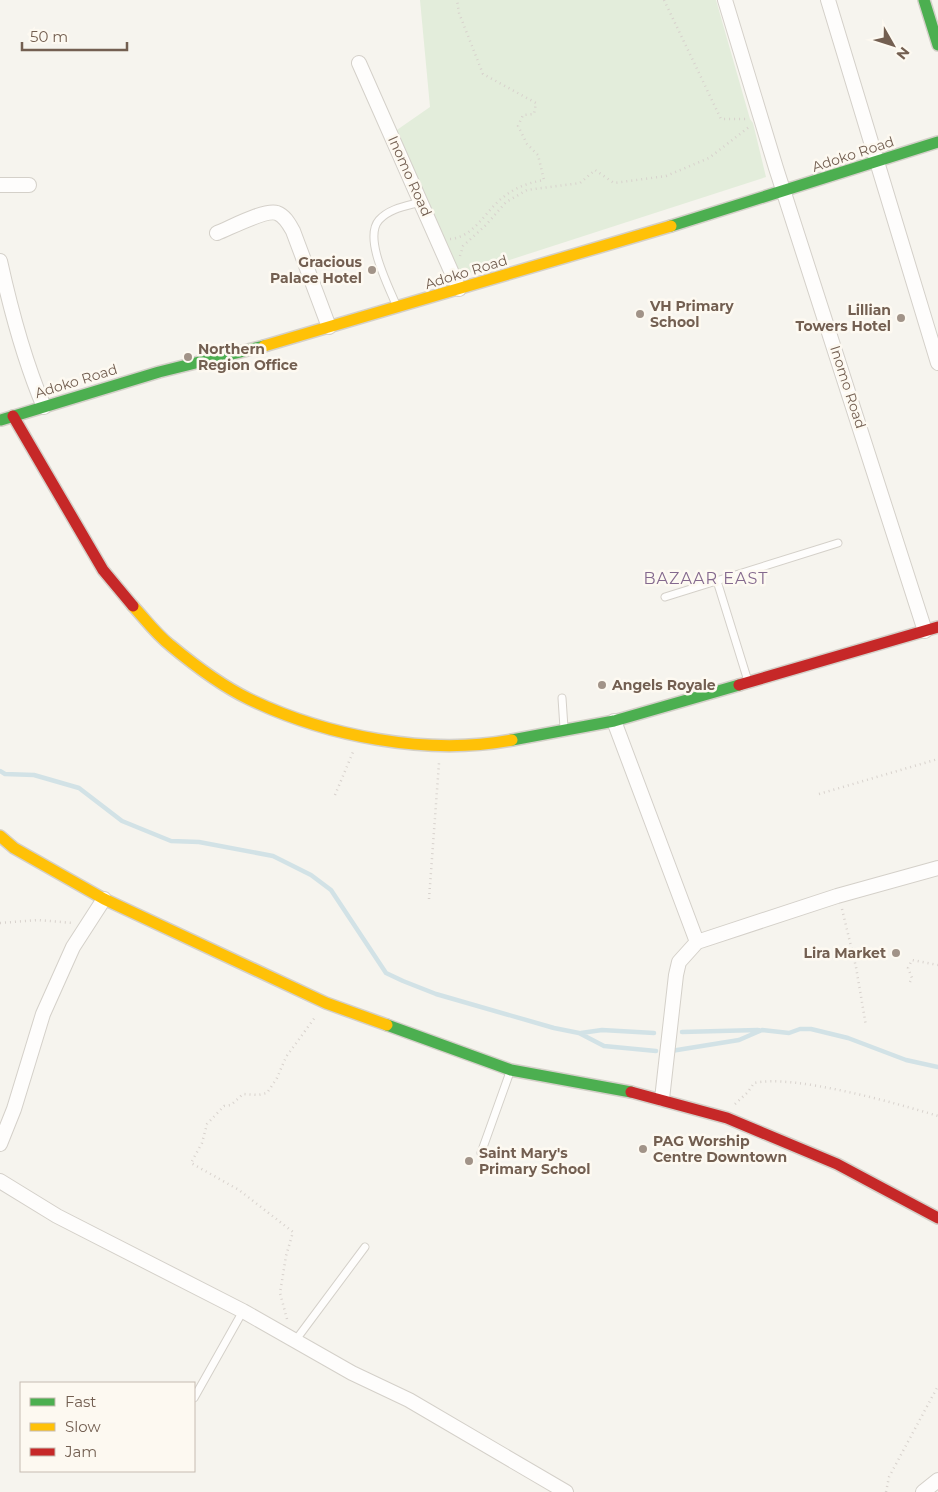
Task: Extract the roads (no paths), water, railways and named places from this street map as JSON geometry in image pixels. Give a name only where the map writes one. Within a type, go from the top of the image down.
[{"type":"street","name":"Inomo Road","points":[[725,0],[784,192],[931,629]]},
{"type":"street","points":[[828,0],[938,363]]},
{"type":"street","points":[[924,0],[938,45]]},
{"type":"street","name":"Inomo Road","points":[[360,63],[460,289]]},
{"type":"street","name":"Adoko Road","points":[[0,421],[158,372],[222,358],[397,308],[784,192],[938,142]]},
{"type":"street","points":[[0,185],[29,185]]},
{"type":"street","points":[[217,233],[268,212],[278,214],[286,220],[293,231],[329,327]]},
{"type":"street","points":[[1,266],[30,375],[44,407]]},
{"type":"street","points":[[13,416],[103,570],[141,618],[168,644],[206,674],[247,698],[299,719],[358,736],[440,747],[482,746],[565,731],[614,721],[931,629]]},
{"type":"street","points":[[614,721],[697,942]]},
{"type":"street","points":[[0,836],[14,848],[104,899],[326,1003],[511,1070],[662,1099],[727,1118],[837,1164],[938,1218]]},
{"type":"street","points":[[662,1099],[676,975],[680,962],[697,942],[837,896],[938,868]]},
{"type":"street","points":[[0,1144],[14,1109],[34,1037],[74,947],[104,899]]},
{"type":"street","points":[[0,1181],[57,1216],[298,1337],[352,1373],[409,1400],[566,1492]]},
{"type":"street","points":[[923,1492],[938,1480]]},
{"type":"lane","points":[[397,308],[373,240],[378,221],[394,209],[422,202]]},
{"type":"lane","points":[[665,597],[838,543]]},
{"type":"lane","points":[[717,580],[748,682]]},
{"type":"lane","points":[[562,698],[565,731]]},
{"type":"lane","points":[[481,1153],[511,1070]]},
{"type":"lane","points":[[298,1337],[365,1247]]},
{"type":"lane","points":[[195,1396],[243,1311]]},
{"type":"waterway","points":[[0,771],[5,774],[34,775],[79,788],[122,821],[171,841],[199,842],[273,856],[311,875],[331,890],[386,973],[403,981],[436,994],[554,1028],[579,1033],[604,1046],[656,1051]]},
{"type":"waterway","points":[[671,1051],[739,1040],[762,1030],[789,1033],[800,1029],[811,1029],[848,1038],[906,1060],[938,1067]]},
{"type":"waterway","points":[[581,1033],[602,1030],[654,1033]]},
{"type":"waterway","points":[[682,1032],[758,1030]]},
{"type":"place","name":"Gracious Palace Hotel","points":[[372,270]]},
{"type":"place","name":"VH Primary School","points":[[640,314]]},
{"type":"place","name":"Lillian Towers Hotel","points":[[901,318]]},
{"type":"place","name":"Northern Region Office","points":[[188,357]]},
{"type":"place","name":"Angels Royale","points":[[602,685]]},
{"type":"place","name":"Lira Market","points":[[896,953]]},
{"type":"place","name":"PAG Worship Centre Downtown","points":[[643,1149]]},
{"type":"place","name":"Saint Mary's Primary School","points":[[469,1161]]},
{"type":"district","name":"BAZAAR EAST","points":[[706,578]]}]
